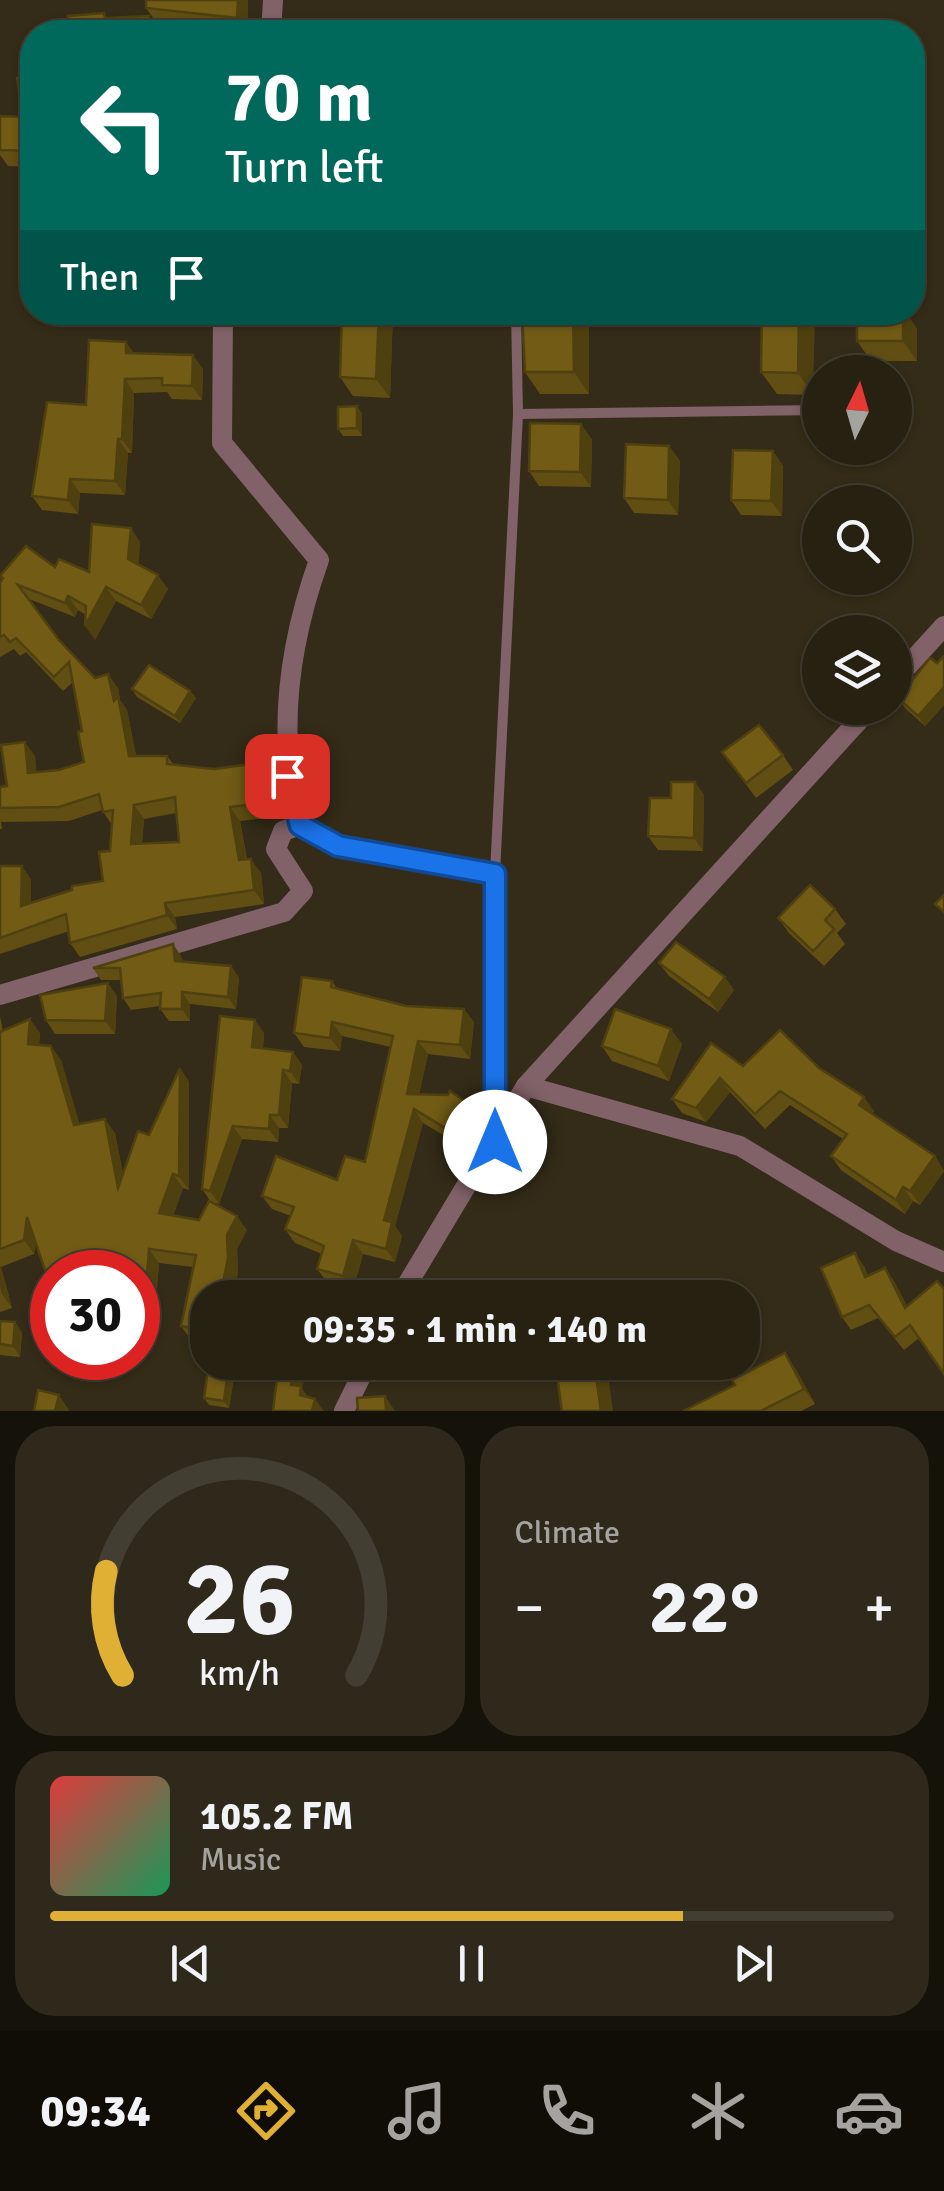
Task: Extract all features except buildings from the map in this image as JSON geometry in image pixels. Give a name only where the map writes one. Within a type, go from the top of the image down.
[{"type":"street","points":[[223,325],[222,444],[319,560],[290,671],[286,708],[287,776],[300,825],[338,846],[495,874],[495,1142]]},
{"type":"street","points":[[912,661],[944,626]]},
{"type":"street","points":[[408,1280],[526,1086],[855,725]]},
{"type":"street","points":[[0,995],[284,912],[303,891],[276,849],[283,832],[300,825]]},
{"type":"street","points":[[526,1086],[740,1146],[896,1241],[944,1262]]},
{"type":"street","points":[[344,1411],[359,1380]]},
{"type":"lane","points":[[495,874],[518,414],[516,325]]},
{"type":"lane","points":[[518,414],[802,410]]},
{"type":"route","points":[[287,776],[300,825],[338,846],[495,874],[495,1142]]}]
